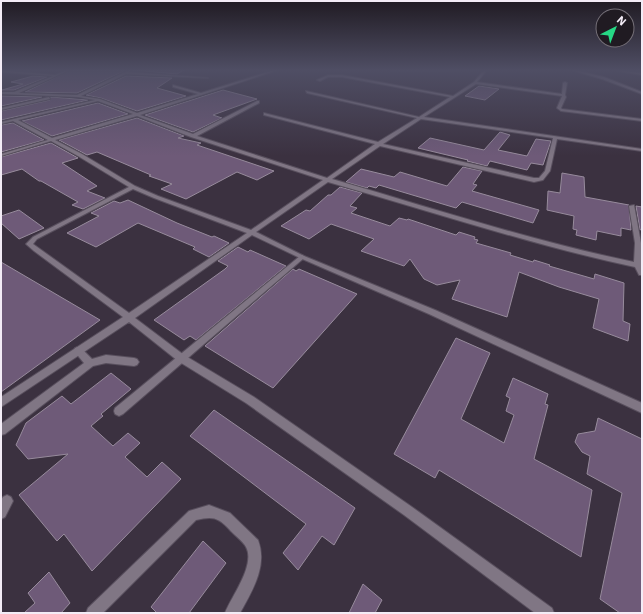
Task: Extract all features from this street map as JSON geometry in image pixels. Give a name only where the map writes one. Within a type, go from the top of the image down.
[{"type":"street","points":[[1,108],[7,108],[47,99]]},
{"type":"street","points":[[91,99],[193,136],[328,180],[500,230],[604,258],[638,265]]},
{"type":"street","points":[[1,155],[186,99]]},
{"type":"street","points":[[336,99],[420,118],[642,150]]},
{"type":"street","points":[[1,403],[380,144],[451,99]]},
{"type":"street","points":[[563,99],[560,108],[561,110],[642,120]]},
{"type":"street","points":[[1,123],[98,100]]},
{"type":"street","points":[[193,136],[258,102]]},
{"type":"street","points":[[265,114],[380,144],[534,180],[541,179],[547,171],[555,138]]},
{"type":"street","points":[[14,120],[53,140],[132,187],[251,232],[302,257],[432,312],[642,408]]},
{"type":"street","points":[[132,187],[35,238],[29,244],[181,358],[250,400],[548,613]]},
{"type":"street","points":[[632,206],[638,243],[638,265],[642,273]]},
{"type":"street","points":[[119,411],[302,257]]},
{"type":"street","points":[[78,351],[90,363]]},
{"type":"street","points":[[1,430],[90,363],[106,359],[134,362]]},
{"type":"street","points":[[1,512],[7,501]]},
{"type":"street","points":[[98,611],[194,515],[209,511],[226,517],[253,545],[255,562],[248,585],[232,613]]},
{"type":"building","points":[[1,99],[34,99],[1,106]]},
{"type":"building","points":[[50,99],[71,99],[88,100],[1,120],[1,111]]},
{"type":"building","points":[[103,99],[177,99],[137,111]]},
{"type":"building","points":[[196,99],[257,99],[213,115],[222,118],[193,132],[145,115]]},
{"type":"building","points":[[98,103],[128,114],[52,136],[22,121]]},
{"type":"building","points":[[137,118],[184,136],[178,138],[201,143],[197,145],[274,171],[257,180],[237,172],[186,199],[161,189],[172,184],[149,176],[151,175],[97,152],[87,155],[59,140]]},
{"type":"building","points":[[13,123],[44,140],[1,152],[1,125]]},
{"type":"building","points":[[500,132],[510,135],[498,150],[527,156],[536,139],[551,141],[543,165],[531,163],[527,170],[490,161],[487,166],[418,148],[430,138],[484,150]]},
{"type":"building","points":[[51,143],[78,158],[62,163],[97,186],[87,191],[105,198],[83,209],[72,205],[78,202],[39,181],[22,169],[1,175],[1,157]]},
{"type":"building","points":[[463,167],[482,171],[473,184],[477,185],[472,191],[539,210],[533,223],[462,202],[456,208],[379,185],[376,188],[369,186],[367,188],[346,182],[361,169],[394,177],[400,172],[447,186]]},
{"type":"building","points":[[562,173],[584,177],[585,197],[629,205],[631,230],[621,228],[621,236],[597,231],[596,240],[576,235],[577,230],[573,229],[574,216],[547,210],[548,191],[560,193]]},
{"type":"building","points":[[340,187],[362,193],[350,206],[357,208],[351,213],[390,226],[399,218],[408,219],[456,235],[459,232],[475,237],[474,239],[478,240],[476,243],[511,253],[510,255],[533,262],[534,260],[594,279],[595,274],[624,283],[623,321],[630,324],[628,341],[593,328],[599,299],[559,287],[519,272],[507,317],[452,299],[460,280],[437,285],[424,279],[410,259],[404,266],[361,251],[374,239],[331,224],[309,239],[281,226],[306,210],[310,211],[328,195],[331,195]]},
{"type":"building","points":[[128,200],[177,223],[229,243],[209,257],[193,249],[195,247],[138,223],[96,247],[67,233],[99,216],[91,213],[114,201],[120,203]]},
{"type":"building","points":[[636,206],[642,207],[642,229],[640,230]]},
{"type":"building","points":[[19,210],[44,228],[19,239],[1,223],[1,216]]},
{"type":"building","points":[[238,247],[248,252],[250,250],[286,266],[196,340],[190,336],[184,340],[154,320],[225,269],[228,266],[218,261]]},
{"type":"building","points":[[1,262],[100,320],[1,392]]},
{"type":"building","points":[[293,269],[296,271],[299,269],[357,294],[273,388],[205,346]]},
{"type":"building","points":[[456,338],[490,353],[461,419],[504,443],[514,415],[506,411],[510,398],[506,396],[513,378],[548,394],[545,404],[548,405],[534,459],[592,490],[581,557],[439,470],[435,478],[394,454]]},
{"type":"building","points":[[111,373],[131,389],[101,414],[103,416],[91,426],[113,446],[128,433],[140,443],[125,457],[147,477],[162,462],[181,479],[92,571],[64,534],[57,541],[19,495],[68,454],[28,459],[16,445],[26,423],[62,396],[71,404]]},
{"type":"building","points":[[214,410],[355,508],[334,545],[322,536],[298,570],[283,553],[306,524],[190,436]]},
{"type":"building","points":[[598,418],[642,439],[642,613],[620,613],[600,599],[622,493],[587,474],[590,456],[582,452],[575,442],[578,434],[595,431]]},
{"type":"building","points":[[203,541],[226,563],[189,613],[157,613],[151,607]]},
{"type":"building","points":[[49,572],[70,603],[61,613],[24,613],[35,603],[28,593]]},
{"type":"building","points":[[363,584],[382,600],[375,613],[349,613]]}]
